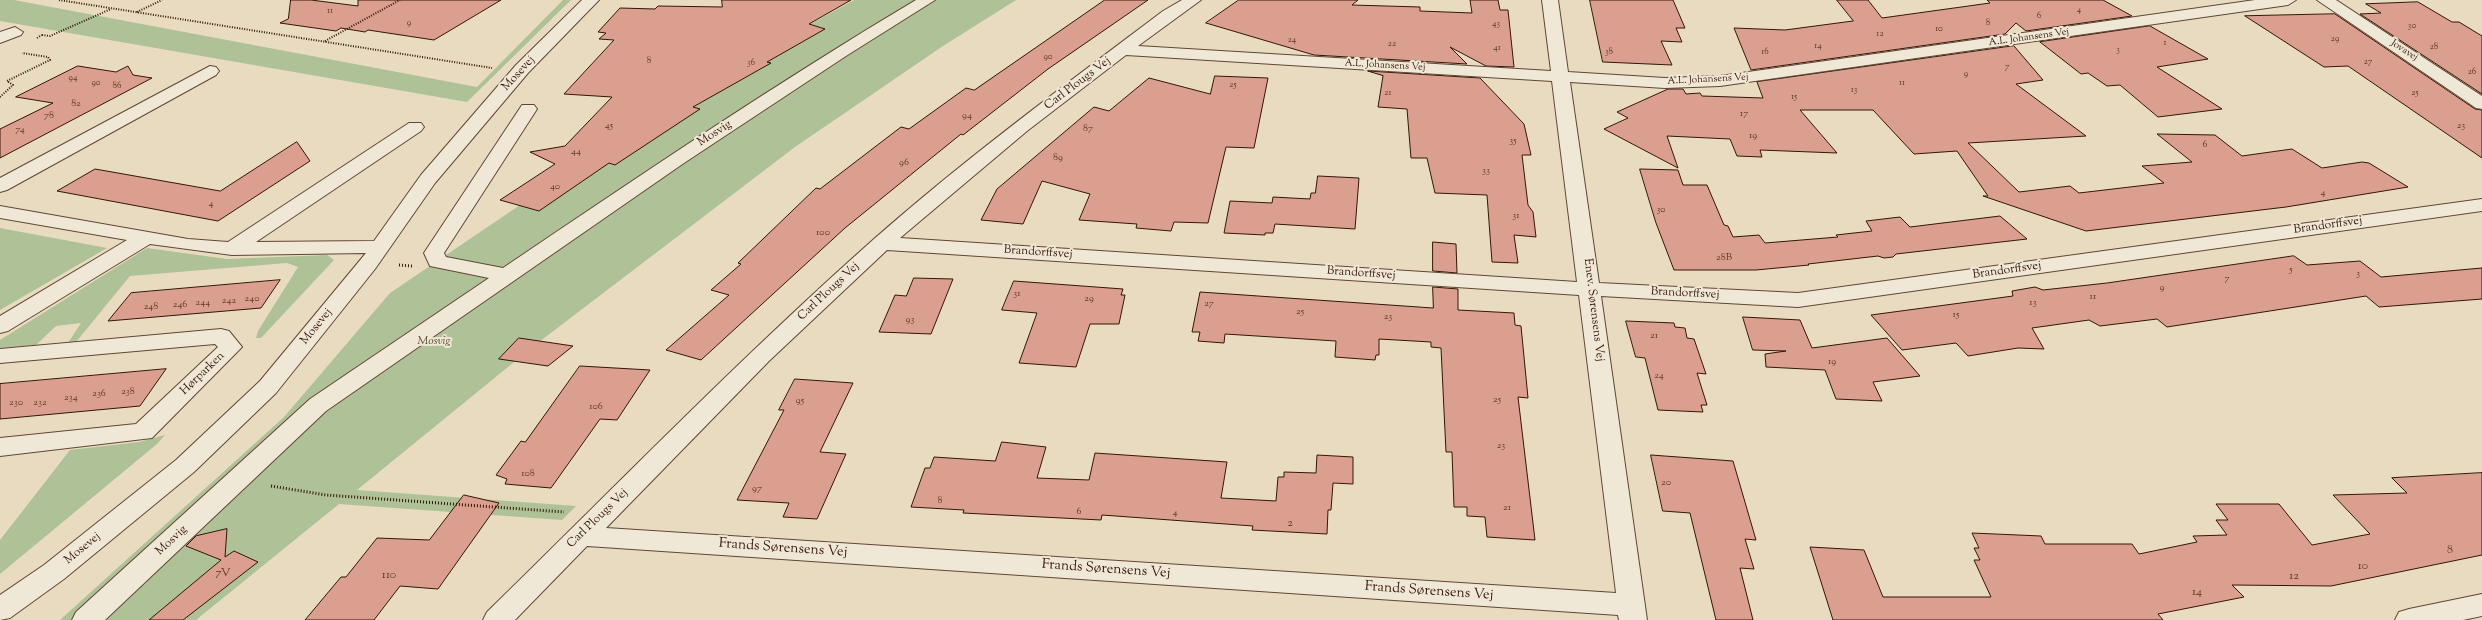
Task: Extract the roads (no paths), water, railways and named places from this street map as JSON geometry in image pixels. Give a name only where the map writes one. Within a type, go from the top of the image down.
[{"type":"street","name":"Mosevej","points":[[0,610],[54,572],[185,466],[268,387],[368,265],[379,247],[428,179],[522,69],[591,0]]},
{"type":"street","name":"Mosvig","points":[[86,620],[318,405],[507,275],[814,69],[927,0]]},
{"type":"street","name":"Carl Plougs Vej","points":[[497,620],[604,515],[760,356],[882,243],[1021,127],[1169,14],[1193,0]]},
{"type":"street","name":"Enev. Sørensens Vej","points":[[1550,0],[1562,77],[1632,612]]},
{"type":"street","name":"A.L. Johansens Vej","points":[[1123,50],[1665,83],[1736,79],[2288,0]]},
{"type":"street","name":"Jovavej","points":[[2325,0],[2482,104]]},
{"type":"street","points":[[0,186],[210,72]]},
{"type":"street","points":[[507,275],[437,262],[434,253],[528,109]]},
{"type":"street","points":[[232,249],[415,127]]},
{"type":"street","name":"Brandorffsvej","points":[[882,243],[1590,289],[1798,300],[2482,205]]},
{"type":"street","points":[[0,212],[188,245],[232,249],[379,247]]},
{"type":"street","points":[[0,326],[146,238]]},
{"type":"street","name":"Hørparken","points":[[0,356],[220,336],[231,347],[143,432],[0,447]]},
{"type":"street","name":"Frands Sørensens Vej","points":[[581,536],[1632,612]]},
{"type":"street","points":[[2409,620],[2482,605]]}]
